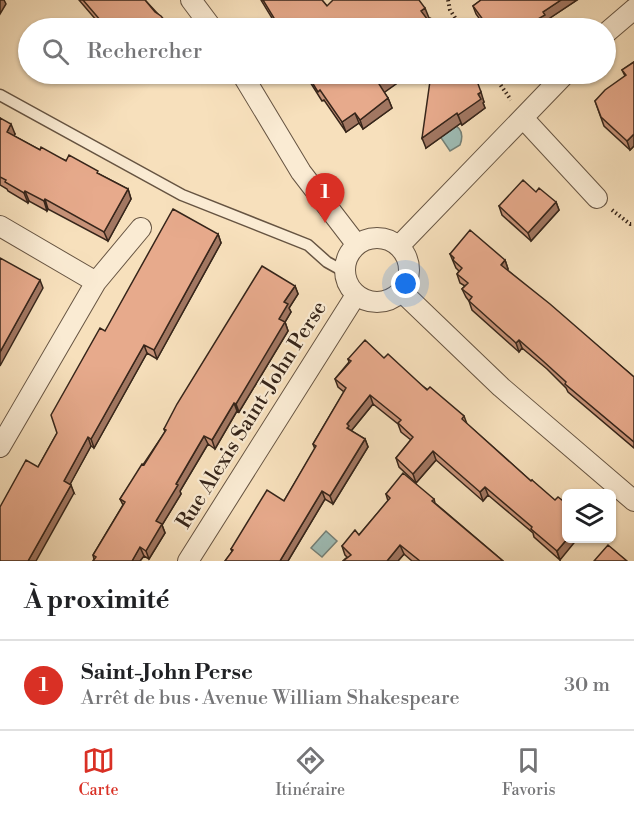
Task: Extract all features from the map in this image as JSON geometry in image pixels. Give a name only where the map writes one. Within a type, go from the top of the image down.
[{"type":"street","points":[[191,0],[204,18]]},
{"type":"street","points":[[616,24],[634,9]]},
{"type":"street","points":[[248,84],[301,172],[357,245]]},
{"type":"street","points":[[399,246],[555,84]]},
{"type":"street","points":[[523,118],[597,198]]},
{"type":"street","points":[[0,226],[96,282]]},
{"type":"street","points":[[0,447],[96,282],[141,228]]},
{"type":"street","points":[[375,238],[388,239],[399,246],[410,268],[408,281],[402,292],[392,299],[379,303],[367,301],[356,295],[348,285],[345,272],[346,260],[353,249],[363,241],[375,238]]},
{"type":"street","points":[[402,292],[501,387],[634,501]]},
{"type":"street","name":"Rue Alexis Saint-John Perse","points":[[188,561],[356,295]]},
{"type":"lane","points":[[0,95],[182,195],[308,245],[327,262],[345,272]]},
{"type":"path","points":[[448,0],[450,10],[455,18]]},
{"type":"path","points":[[500,84],[523,118]]},
{"type":"water","points":[[439,117],[454,124],[462,134],[460,145],[450,151],[431,123]]},
{"type":"water","points":[[326,531],[337,541],[322,557],[311,548]]},
{"type":"building","points":[[83,0],[145,0],[163,18],[98,18]]},
{"type":"building","points":[[263,0],[322,0],[327,6],[333,0],[419,0],[425,8],[421,11],[426,18],[274,18]]},
{"type":"building","points":[[481,0],[561,0],[543,12],[545,15],[540,18],[482,18],[473,6]]},
{"type":"building","points":[[634,62],[634,134],[627,141],[601,117],[595,101],[605,90],[626,75],[622,70]]},
{"type":"building","points":[[313,84],[379,84],[388,98],[360,120],[355,113],[342,122],[320,90],[318,92]]},
{"type":"building","points":[[430,84],[478,84],[481,92],[478,94],[481,99],[422,138]]},
{"type":"building","points":[[0,118],[11,124],[7,132],[66,161],[69,155],[128,189],[104,232],[45,199],[44,201],[25,191],[24,193],[0,177]]},
{"type":"building","points":[[523,180],[536,192],[539,188],[556,202],[528,233],[499,206]]},
{"type":"building","points":[[173,209],[218,234],[154,350],[144,345],[91,439],[88,437],[64,481],[71,485],[28,561],[0,561],[0,507],[26,460],[38,467],[57,433],[51,415],[100,328],[105,331]]},
{"type":"building","points":[[470,230],[505,260],[501,265],[634,377],[634,442],[565,384],[566,382],[519,340],[516,343],[469,301],[472,297],[462,289],[468,283],[457,274],[462,268],[450,254]]},
{"type":"building","points":[[0,258],[40,280],[0,352]]},
{"type":"building","points":[[262,266],[295,286],[284,302],[288,304],[279,319],[285,322],[212,440],[204,436],[156,521],[162,524],[146,551],[140,547],[132,561],[93,561],[96,557],[93,555],[125,502],[120,499],[166,430],[164,429],[177,404]]},
{"type":"building","points":[[365,340],[384,358],[388,354],[427,390],[430,387],[464,416],[462,419],[531,481],[555,500],[558,497],[562,500],[564,543],[557,551],[485,487],[480,492],[433,451],[413,474],[396,458],[413,437],[398,423],[401,420],[370,395],[347,424],[349,426],[347,428],[365,439],[330,496],[322,491],[280,561],[225,561],[267,490],[284,501],[316,446],[313,444],[346,388],[335,379],[351,361],[348,359]]},
{"type":"building","points":[[403,473],[434,499],[432,501],[503,561],[420,561],[400,545],[387,561],[343,561],[351,555],[342,546],[355,530],[359,535],[390,498],[386,494]]},
{"type":"building","points":[[608,545],[627,561],[594,561]]},
{"type":"place","name":"Saint-John Perse","points":[[325,223]]}]
